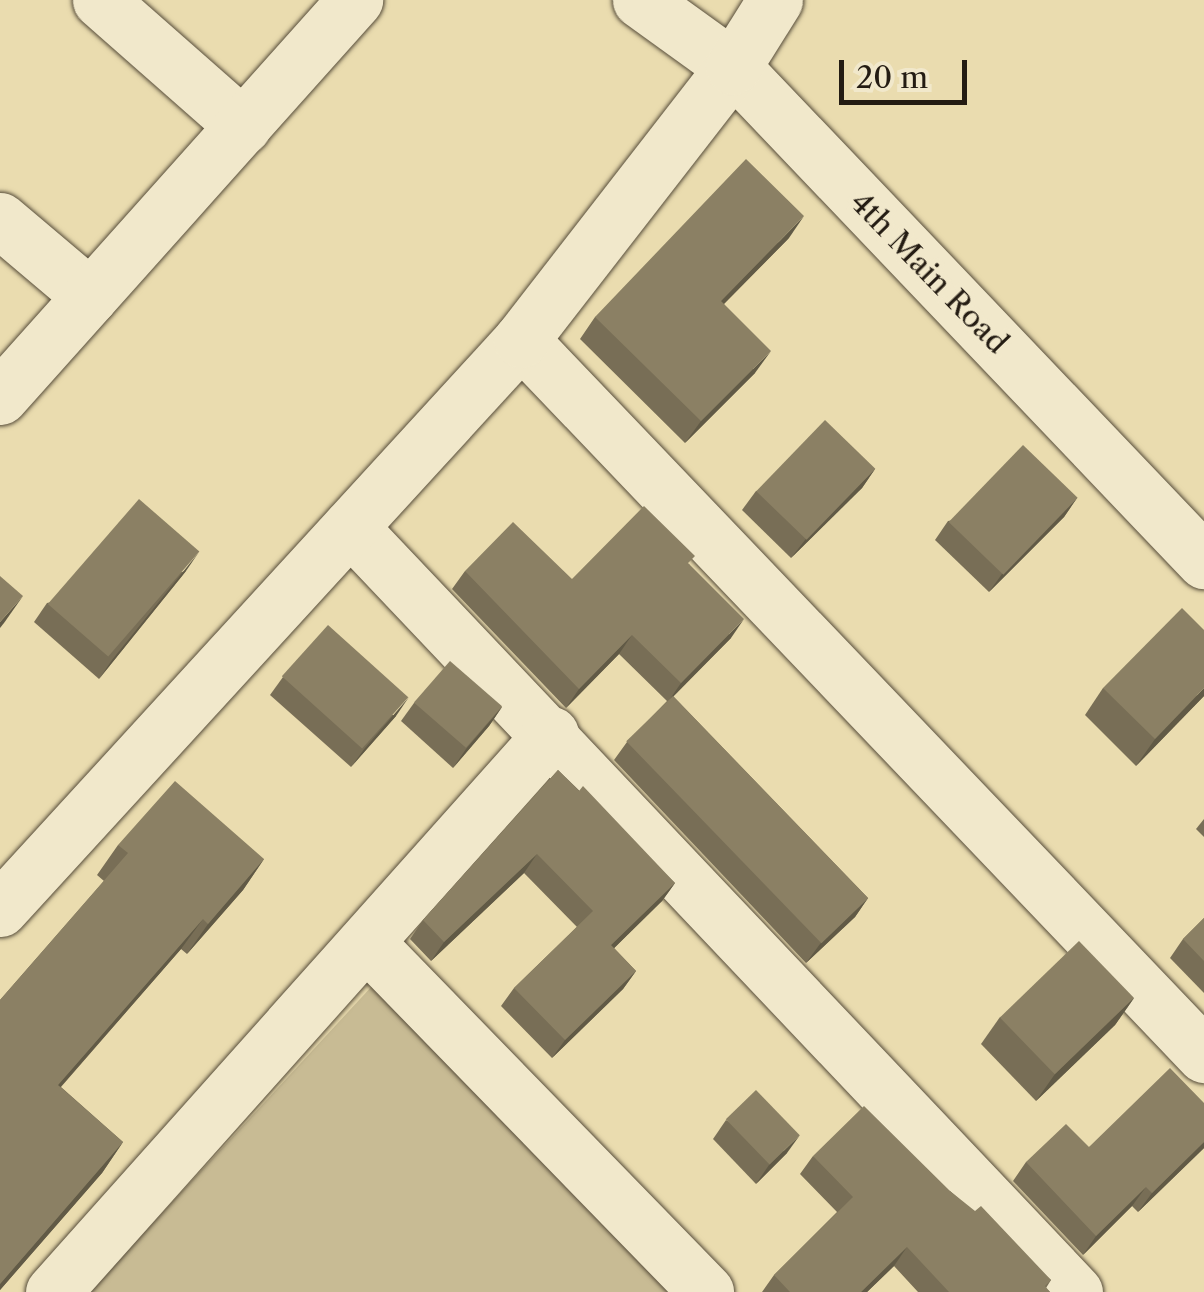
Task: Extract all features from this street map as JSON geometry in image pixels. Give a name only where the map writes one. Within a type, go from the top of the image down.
[{"type":"street","points":[[100,0],[243,126]]},
{"type":"street","points":[[0,397],[355,0]]},
{"type":"street","name":"4th Main Road","points":[[640,0],[733,67],[1204,561]]},
{"type":"street","points":[[0,909],[521,340],[733,67],[775,0]]},
{"type":"street","points":[[0,220],[90,296]]},
{"type":"street","points":[[521,340],[1204,1055]]},
{"type":"street","points":[[350,527],[551,734],[1075,1292]]},
{"type":"street","points":[[53,1292],[368,944],[551,734]]},
{"type":"street","points":[[368,944],[706,1292]]},
{"type":"shaded area","points":[[373,985],[670,1292],[89,1292]]},
{"type":"building","points":[[746,159],[804,216],[721,301],[771,351],[701,421],[595,317]]},
{"type":"building","points":[[825,420],[875,469],[807,540],[756,491]]},
{"type":"building","points":[[1023,445],[1078,498],[1003,575],[949,522]]},
{"type":"building","points":[[139,499],[199,551],[108,656],[48,604]]},
{"type":"building","points":[[644,506],[695,556],[688,563],[744,619],[681,683],[632,635],[579,689],[465,571],[513,522],[572,579]]},
{"type":"building","points":[[0,576],[23,596],[0,622]]},
{"type":"building","points":[[1182,608],[1204,630],[1204,688],[1155,739],[1103,688]]},
{"type":"building","points":[[328,625],[408,697],[362,749],[282,676]]},
{"type":"building","points":[[450,661],[502,706],[466,748],[414,703]]},
{"type":"building","points":[[673,696],[868,898],[821,943],[626,741]]},
{"type":"building","points":[[558,770],[579,791],[583,786],[675,883],[611,945],[636,971],[565,1040],[514,988],[593,911],[537,854],[444,942],[423,920]]},
{"type":"building","points":[[175,781],[264,859],[208,924],[203,919],[58,1085],[123,1142],[0,1284],[0,1000],[128,853],[118,845]]},
{"type":"building","points":[[1204,918],[1204,961],[1183,939]]},
{"type":"building","points":[[1079,941],[1134,998],[1055,1074],[1000,1017]]},
{"type":"building","points":[[1170,1068],[1204,1103],[1204,1142],[1152,1193],[1146,1187],[1096,1236],[1026,1162],[1066,1124],[1089,1147]]},
{"type":"building","points":[[756,1090],[800,1135],[770,1164],[726,1119]]},
{"type":"building","points":[[864,1106],[950,1191],[975,1211],[981,1206],[1051,1280],[1045,1286],[1050,1292],[949,1292],[907,1247],[861,1292],[790,1292],[774,1275],[853,1197],[813,1156]]}]
